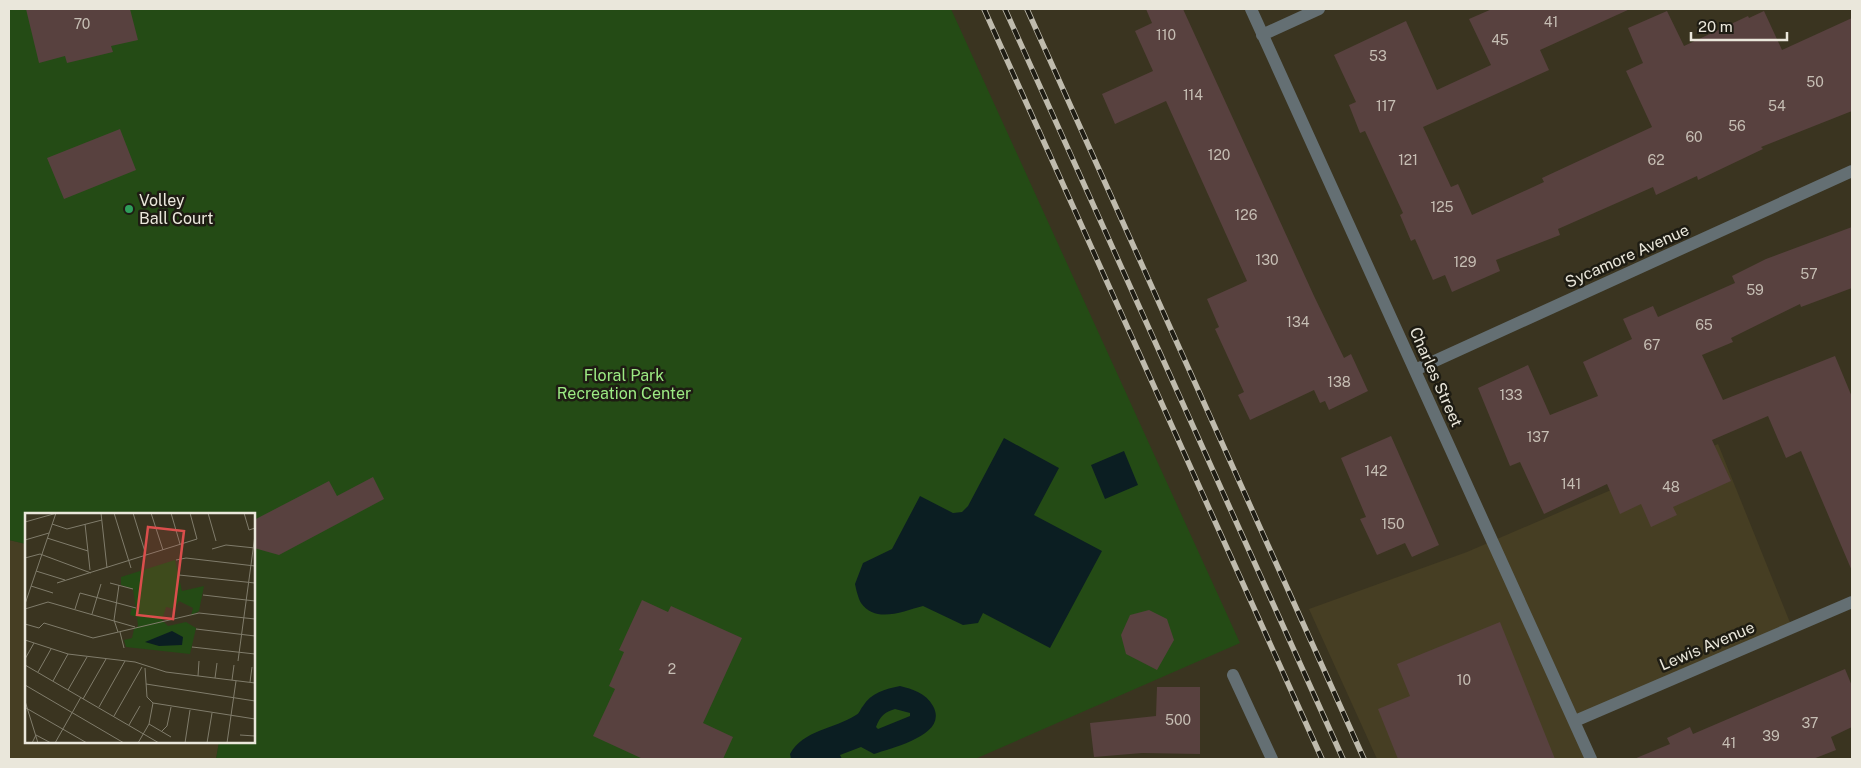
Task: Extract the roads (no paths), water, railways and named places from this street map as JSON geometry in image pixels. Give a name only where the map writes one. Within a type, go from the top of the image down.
[{"type":"street","name":"Charles Street","points":[[1251,9],[1591,759]]},
{"type":"street","points":[[1262,35],[1319,9]]},
{"type":"street","name":"Sycamore Avenue","points":[[1415,370],[1852,171]]},
{"type":"street","name":"Lewis Avenue","points":[[1574,721],[1852,602]]},
{"type":"street","points":[[1233,675],[1272,759]]},
{"type":"water","points":[[1004,438],[1059,468],[1034,515],[1102,551],[1050,648],[983,613],[978,623],[963,625],[923,606],[890,614],[874,613],[867,609],[860,601],[855,584],[863,563],[892,549],[920,496],[953,513],[962,512],[968,506]]},
{"type":"water","points":[[1124,451],[1138,485],[1105,499],[1091,465]]},
{"type":"water","points":[[900,686],[923,695],[933,706],[936,716],[933,725],[926,732],[917,738],[874,754],[861,747],[840,755],[842,759],[791,759],[790,754],[803,740],[856,715],[874,695]],"holes":[[[895,709],[910,713],[910,716],[878,729],[876,727],[881,717],[891,710]]]},
{"type":"railway","points":[[984,9],[1322,759]]},
{"type":"railway","points":[[1005,9],[1343,759]]},
{"type":"railway","points":[[1027,9],[1364,759]]},
{"type":"place","name":"Volley Ball Court","points":[[129,209]]},
{"type":"park label","name":"Floral Park Recreation Center","points":[[624,384]]}]
